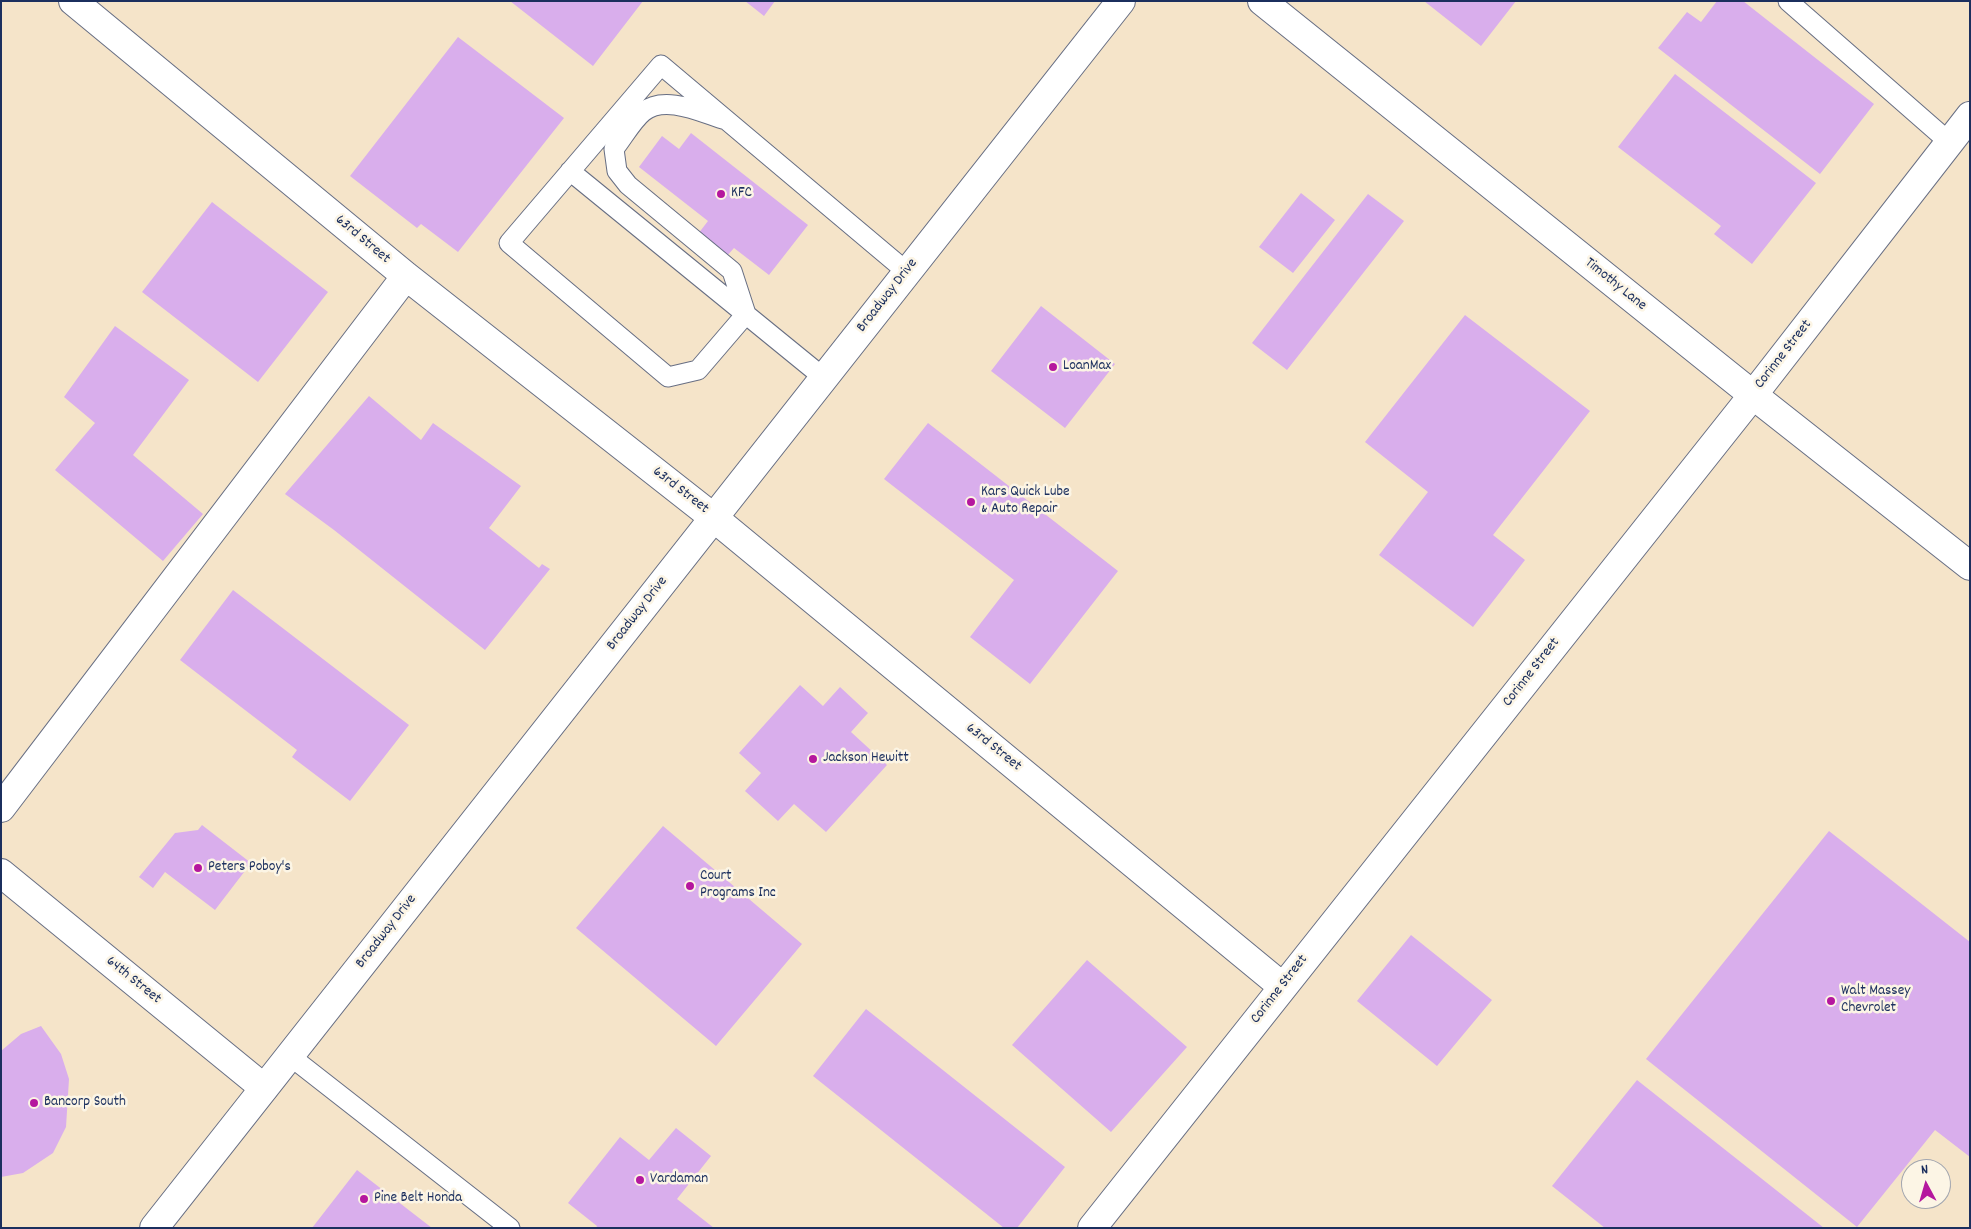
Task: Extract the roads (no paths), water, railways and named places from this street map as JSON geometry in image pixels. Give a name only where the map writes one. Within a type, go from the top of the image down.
[{"type":"street","name":"63rd Street","points":[[73,1],[406,276],[714,518],[1283,987]]},
{"type":"street","name":"Broadway Drive","points":[[154,1228],[1122,1]]},
{"type":"street","name":"Timothy Lane","points":[[1262,1],[1753,395],[1970,566]]},
{"type":"street","name":"Corinne Street","points":[[1092,1228],[1753,395],[1970,116]]},
{"type":"street","points":[[1,808],[406,276]]},
{"type":"street","name":"64th Street","points":[[1,873],[264,1088]]},
{"type":"lane","points":[[1788,1],[1950,142]]},
{"type":"lane","points":[[746,314],[698,370],[668,377],[509,243],[660,65],[908,272]]},
{"type":"lane","points":[[726,120],[679,106],[655,105],[642,112],[614,149],[617,170],[628,185],[732,271],[746,314]]},
{"type":"lane","points":[[570,171],[824,378]]},
{"type":"lane","points":[[290,1056],[510,1228]]},
{"type":"place","name":"KFC","points":[[721,194]]},
{"type":"place","name":"LoanMax","points":[[1053,367]]},
{"type":"place","name":"Kars Quick Lube & Auto Repair","points":[[971,502]]},
{"type":"place","name":"Jackson Hewitt","points":[[813,759]]},
{"type":"place","name":"Peters Poboy's","points":[[198,868]]},
{"type":"place","name":"Court Programs Inc","points":[[690,886]]},
{"type":"place","name":"Walt Massey Chevrolet","points":[[1831,1001]]},
{"type":"place","name":"Bancorp South","points":[[34,1103]]},
{"type":"place","name":"Vardaman","points":[[640,1180]]},
{"type":"place","name":"Pine Belt Honda","points":[[364,1199]]}]
